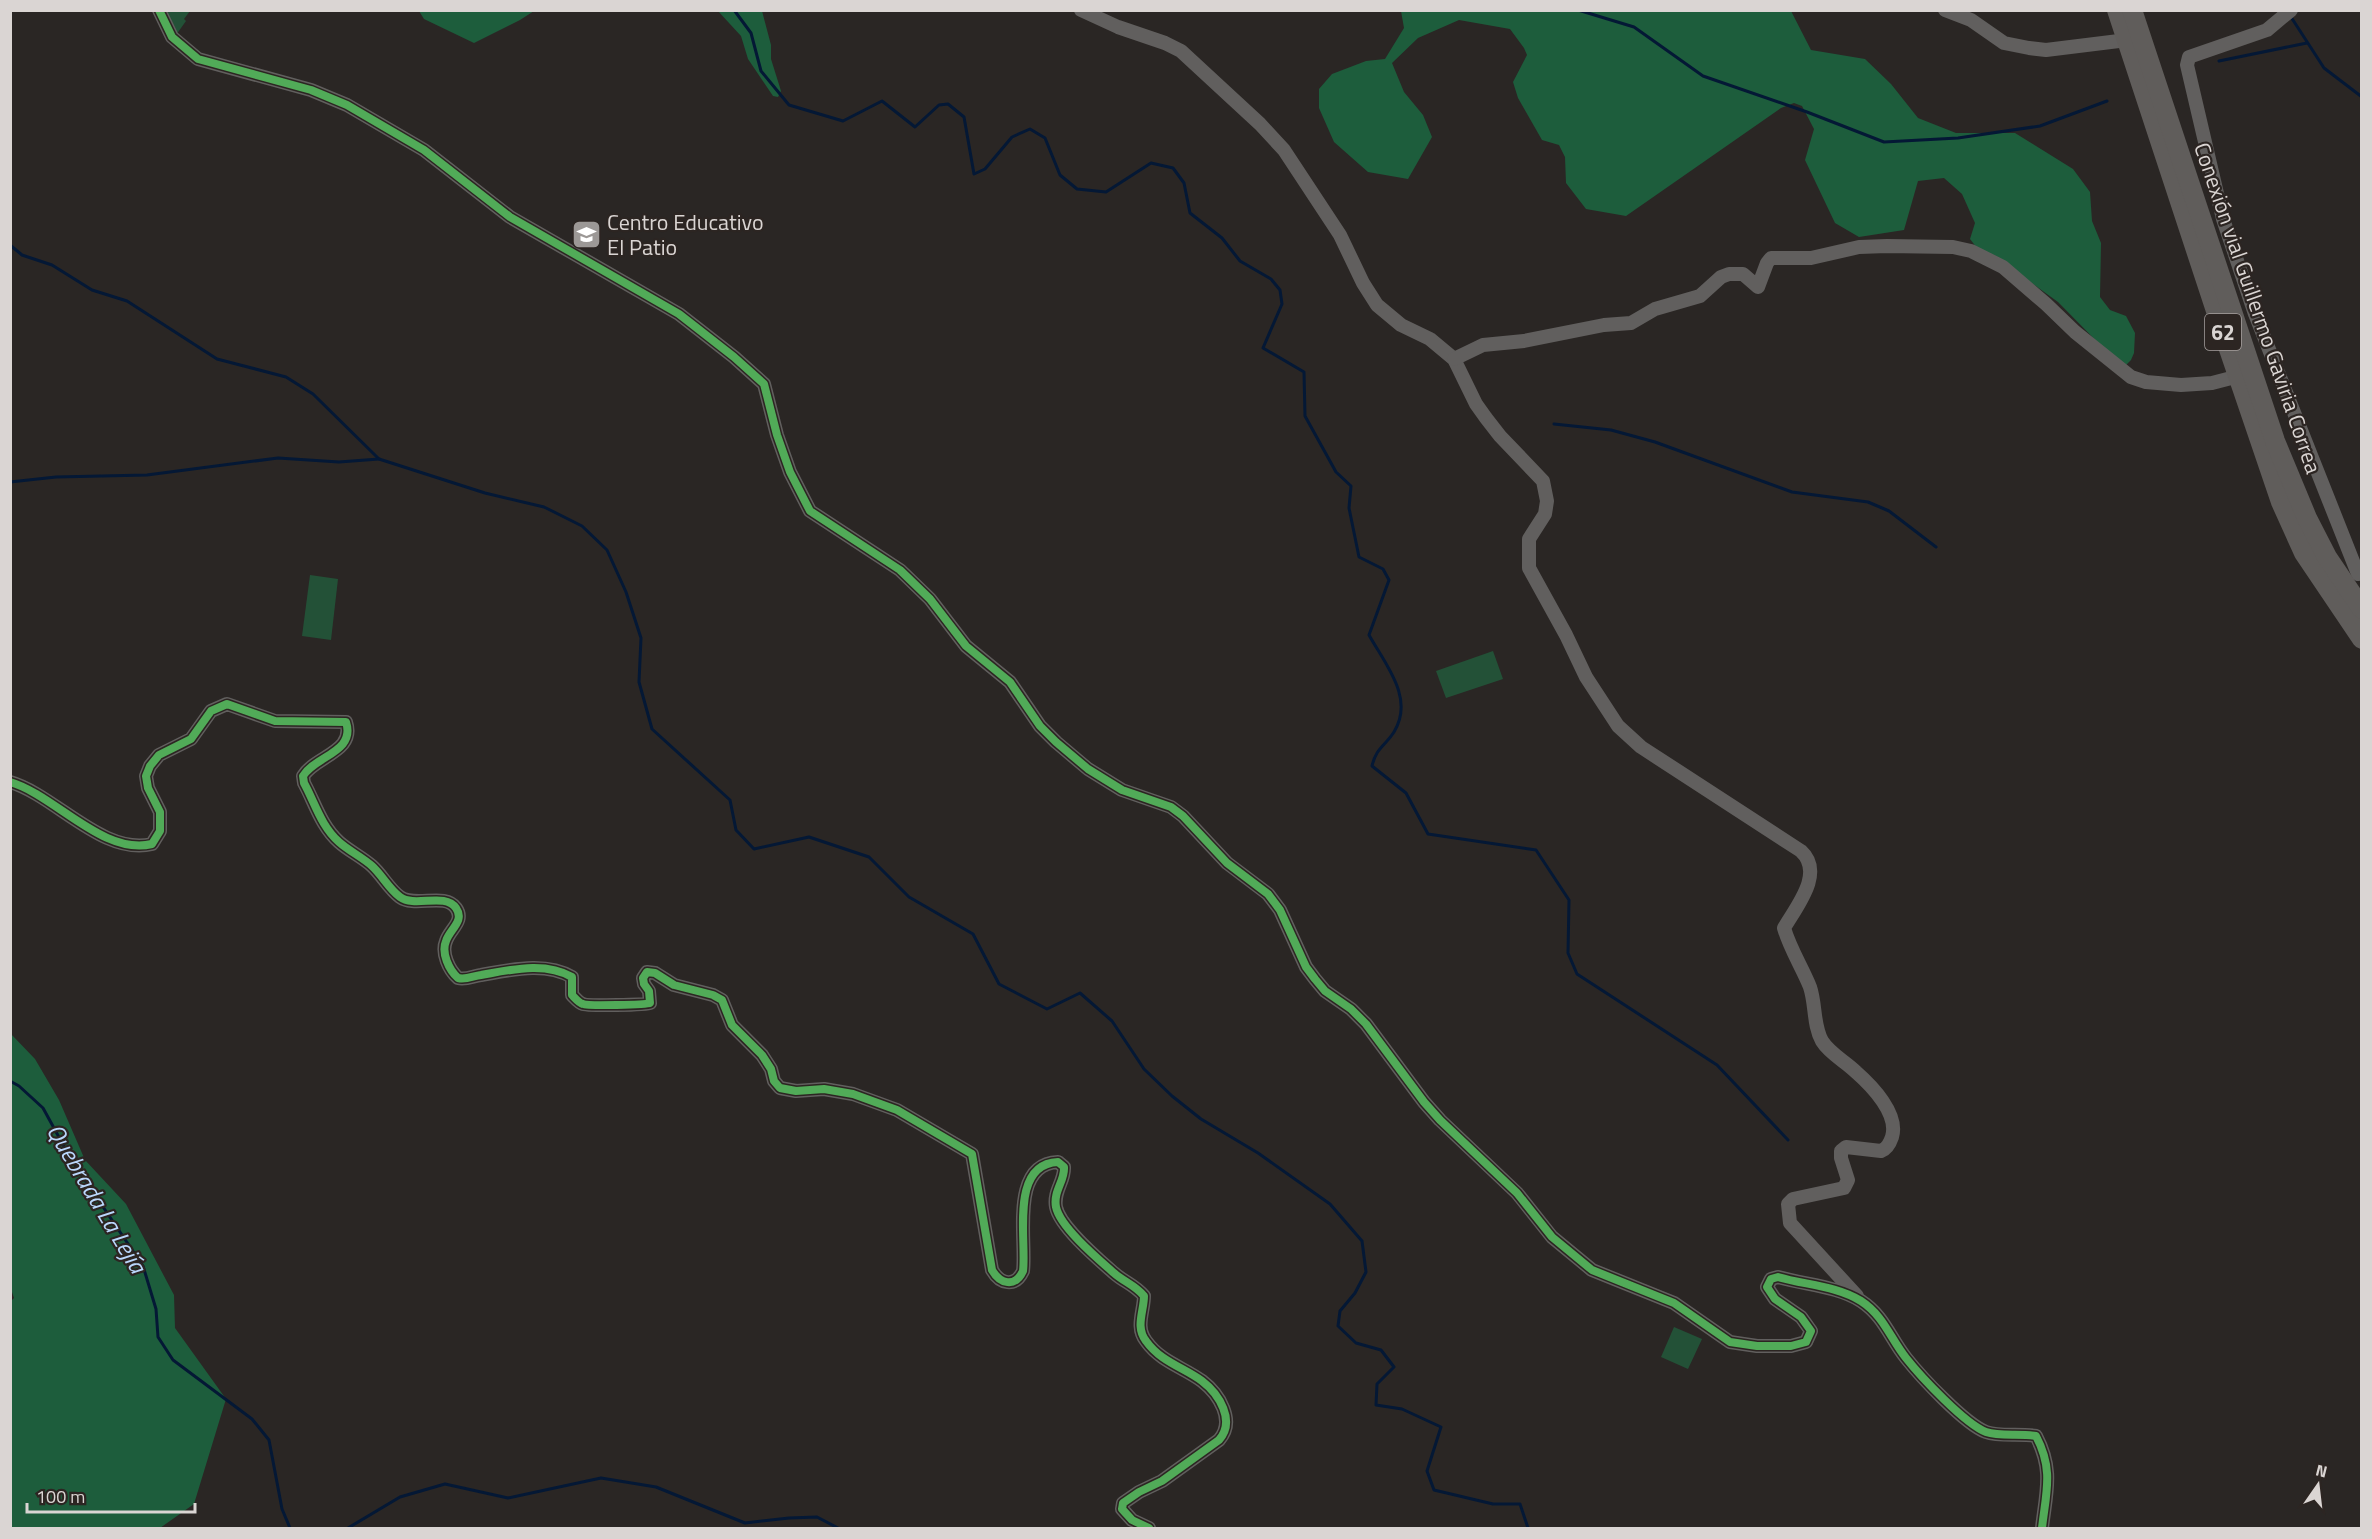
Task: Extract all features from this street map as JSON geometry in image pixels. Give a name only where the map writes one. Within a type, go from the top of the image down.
[{"type":"highway","name":"Conexión vial Guillermo Gaviria Correa","points":[[2117,10],[2277,491],[2304,553],[2361,639]]},
{"type":"highway","name":"Conexión vial Guillermo Gaviria Correa","points":[[2132,10],[2275,441],[2307,518],[2327,557],[2355,579],[2361,609]]},
{"type":"street","points":[[159,10],[172,37],[198,58],[311,90],[347,105],[424,150],[510,217],[679,314],[756,374],[764,384],[769,397],[777,435],[790,472],[810,511],[900,570],[930,599],[966,646],[1010,682],[1040,726],[1088,769],[1122,790],[1171,807],[1183,816],[1227,863],[1268,894],[1280,910],[1306,967],[1325,991],[1351,1009],[1366,1024],[1435,1114],[1514,1190],[1552,1238],[1575,1258],[1592,1270],[1674,1303],[1730,1342],[1757,1346],[1791,1346],[1806,1342],[1811,1331],[1807,1323],[1775,1299],[1767,1287],[1771,1279],[1779,1277],[1833,1289],[1861,1301]]},
{"type":"street","points":[[1081,10],[1181,51],[1260,124],[1284,150],[1345,243],[1363,284],[1377,305],[1401,325],[1430,339],[1454,359],[1476,404],[1486,418],[1500,436],[1544,481],[1548,501],[1545,514],[1529,539],[1529,568],[1586,677],[1618,726],[1641,747],[1809,858],[1811,868],[1806,891],[1784,928],[1787,939],[1810,989],[1821,1038],[1827,1049],[1857,1073],[1877,1096],[1890,1114],[1893,1129],[1886,1149],[1881,1152],[1846,1147],[1841,1151],[1848,1180],[1844,1188],[1793,1199],[1788,1204],[1787,1211],[1790,1223],[1861,1301],[1880,1317],[1905,1356],[1967,1420],[1986,1432],[2022,1433],[2036,1436],[2048,1463],[2042,1528]]},
{"type":"street","points":[[1945,10],[1971,20],[2004,43],[2029,48],[2057,49],[2127,40]]},
{"type":"street","points":[[2291,10],[2267,30],[2188,57],[2187,65],[2223,219],[2255,314],[2355,579]]},
{"type":"street","points":[[1454,359],[1483,345],[1524,341],[1604,325],[1631,323],[1655,309],[1700,296],[1721,277],[1729,274],[1743,274],[1758,287],[1767,262],[1771,258],[1811,258],[1859,247],[1953,247],[1971,251],[2003,267],[2075,332],[2131,377],[2146,382],[2181,385],[2212,383],[2239,376]]},
{"type":"street","points":[[10,782],[105,836],[141,846],[152,844],[160,831],[160,812],[148,788],[146,776],[150,766],[159,755],[190,739],[211,711],[227,704],[274,721],[346,722],[349,730],[346,742],[336,751],[308,767],[303,776],[304,783],[324,825],[339,841],[372,866],[402,898],[414,901],[448,901],[455,907],[458,923],[446,941],[445,952],[452,973],[458,978],[537,968],[563,972],[572,977],[572,995],[582,1004],[644,1006],[650,1004],[651,998],[643,978],[647,972],[655,973],[674,985],[722,1000],[732,1025],[762,1055],[771,1069],[774,1081],[780,1088],[796,1091],[824,1089],[863,1097],[897,1110],[972,1154],[992,1270],[997,1278],[1005,1283],[1014,1282],[1020,1278],[1023,1271],[1022,1211],[1024,1196],[1030,1181],[1045,1165],[1058,1162],[1064,1167],[1065,1175],[1055,1196],[1059,1215],[1078,1238],[1116,1275],[1139,1289],[1144,1296],[1140,1330],[1146,1341],[1168,1362],[1204,1383],[1217,1397],[1228,1421],[1224,1435],[1219,1440],[1162,1481],[1123,1503],[1122,1509],[1128,1517],[1149,1528]]},
{"type":"green space","points":[[163,11],[190,11],[176,35]]},
{"type":"green space","points":[[419,11],[534,11],[474,43],[424,19]]},
{"type":"green space","points":[[718,11],[762,11],[771,45],[771,59],[781,91],[778,97],[773,96],[748,59],[741,36]]},
{"type":"green space","points":[[1401,11],[1791,11],[1811,50],[1865,59],[1891,84],[1918,118],[1956,133],[2015,133],[2073,169],[2090,192],[2092,221],[2101,243],[2100,297],[2110,310],[2126,316],[2135,333],[2134,353],[2131,360],[2125,366],[2117,362],[2058,302],[1998,259],[1977,248],[1970,239],[1975,223],[1962,194],[1944,178],[1918,181],[1904,230],[1859,237],[1835,223],[1805,160],[1814,129],[1802,106],[1794,103],[1781,108],[1626,216],[1586,209],[1566,183],[1565,157],[1559,145],[1542,140],[1518,98],[1513,82],[1527,55],[1510,29],[1459,20],[1418,38],[1392,63],[1404,92],[1423,115],[1432,137],[1408,179],[1368,172],[1334,142],[1319,108],[1319,89],[1332,74],[1366,61],[1385,59],[1404,28]]},
{"type":"green space","points":[[310,575],[338,579],[331,640],[302,636]]},
{"type":"green space","points":[[1493,651],[1503,679],[1446,698],[1436,671]]},
{"type":"green space","points":[[11,1034],[35,1059],[59,1100],[85,1160],[126,1204],[174,1295],[175,1328],[226,1399],[194,1504],[160,1528],[11,1528],[10,1302],[14,1298],[10,1286]]},
{"type":"green space","points":[[1674,1327],[1702,1339],[1688,1369],[1661,1357]]},
{"type":"waterway","points":[[734,10],[751,33],[761,71],[789,105],[843,121],[882,101],[915,127],[939,105],[948,104],[964,117],[974,174],[985,169],[1012,137],[1030,129],[1045,138],[1060,175],[1077,189],[1106,192],[1151,163],[1173,168],[1184,183],[1190,213],[1222,238],[1240,261],[1271,279],[1280,290],[1282,304],[1263,348],[1304,372],[1305,416],[1336,472],[1351,486],[1349,508],[1359,557],[1383,569],[1389,580],[1369,635],[1389,669],[1400,694],[1400,719],[1394,732],[1378,751],[1372,766],[1406,793],[1428,834],[1536,850],[1569,900],[1568,953],[1577,974],[1717,1065],[1788,1140]]},
{"type":"waterway","points":[[1578,10],[1634,27],[1703,76],[1807,112],[1884,142],[1958,138],[2040,126],[2107,101]]},
{"type":"waterway","points":[[2291,17],[2324,68],[2362,97]]},
{"type":"waterway","points":[[2219,61],[2307,43]]},
{"type":"waterway","points":[[10,245],[22,255],[52,265],[92,290],[127,301],[217,359],[286,377],[313,394],[379,459],[485,493],[544,507],[582,526],[607,550],[626,592],[641,638],[639,682],[652,729],[730,800],[736,830],[754,849],[809,837],[869,857],[909,897],[973,934],[999,984],[1047,1009],[1080,993],[1112,1021],[1144,1069],[1172,1096],[1201,1119],[1258,1153],[1330,1204],[1362,1241],[1366,1272],[1355,1293],[1340,1311],[1338,1326],[1356,1343],[1381,1350],[1394,1367],[1377,1384],[1376,1405],[1402,1409],[1441,1427],[1427,1471],[1434,1490],[1493,1504],[1520,1504],[1528,1528]]},
{"type":"waterway","points":[[1554,424],[1611,430],[1655,442],[1792,492],[1868,502],[1889,511],[1936,547]]},
{"type":"waterway","points":[[10,482],[56,477],[147,475],[278,458],[339,462],[379,459]]},
{"type":"waterway","name":"Quebrada La Lejía","points":[[10,1081],[19,1086],[43,1108],[72,1161],[143,1266],[156,1309],[158,1337],[173,1360],[252,1419],[269,1440],[282,1509],[290,1528]]},
{"type":"waterway","name":"Quebrada La Lejía","points":[[348,1528],[400,1497],[445,1484],[508,1498],[601,1478],[656,1487],[745,1523],[817,1517],[838,1528]]},
{"type":"cycle path","points":[[159,10],[172,37],[198,59],[311,90],[347,105],[424,150],[510,217],[679,314],[734,357],[764,384],[777,435],[790,472],[810,511],[900,570],[930,599],[966,646],[1010,682],[1040,726],[1088,769],[1122,790],[1171,807],[1183,816],[1227,863],[1268,894],[1280,910],[1306,967],[1315,979],[1325,991],[1351,1009],[1366,1024],[1424,1102],[1517,1193],[1552,1237],[1592,1270],[1674,1303],[1730,1342],[1757,1346],[1791,1346],[1806,1342],[1811,1331],[1801,1317],[1775,1299],[1767,1287],[1771,1279],[1778,1277],[1832,1289],[1861,1301],[1881,1320],[1900,1350],[1922,1376],[1967,1420],[1986,1432],[2036,1436],[2042,1448],[2047,1471],[2047,1492],[2042,1528]]},
{"type":"cycle path","points":[[10,782],[27,789],[97,833],[115,841],[134,845],[152,844],[160,831],[160,812],[148,788],[146,776],[150,766],[159,755],[191,739],[211,711],[227,704],[275,721],[346,722],[348,732],[345,740],[333,753],[309,769],[303,776],[304,783],[323,822],[333,836],[372,866],[400,897],[414,901],[445,901],[456,908],[458,921],[446,941],[444,951],[449,966],[458,978],[515,969],[550,969],[572,977],[572,995],[582,1003],[628,1005],[650,1003],[649,991],[643,978],[647,972],[655,973],[674,985],[713,995],[722,1000],[732,1025],[762,1055],[771,1069],[774,1081],[780,1088],[796,1091],[824,1089],[853,1094],[897,1110],[972,1154],[992,1270],[1003,1281],[1012,1282],[1023,1271],[1024,1206],[1026,1189],[1032,1176],[1043,1166],[1058,1162],[1064,1167],[1064,1172],[1056,1196],[1056,1207],[1064,1224],[1099,1260],[1144,1296],[1141,1330],[1146,1341],[1158,1354],[1208,1386],[1219,1400],[1226,1416],[1224,1433],[1219,1440],[1162,1481],[1123,1503],[1122,1509],[1132,1520],[1149,1528]]},
{"type":"place","name":"Centro Educativo El Patio","points":[[586,235]]}]
